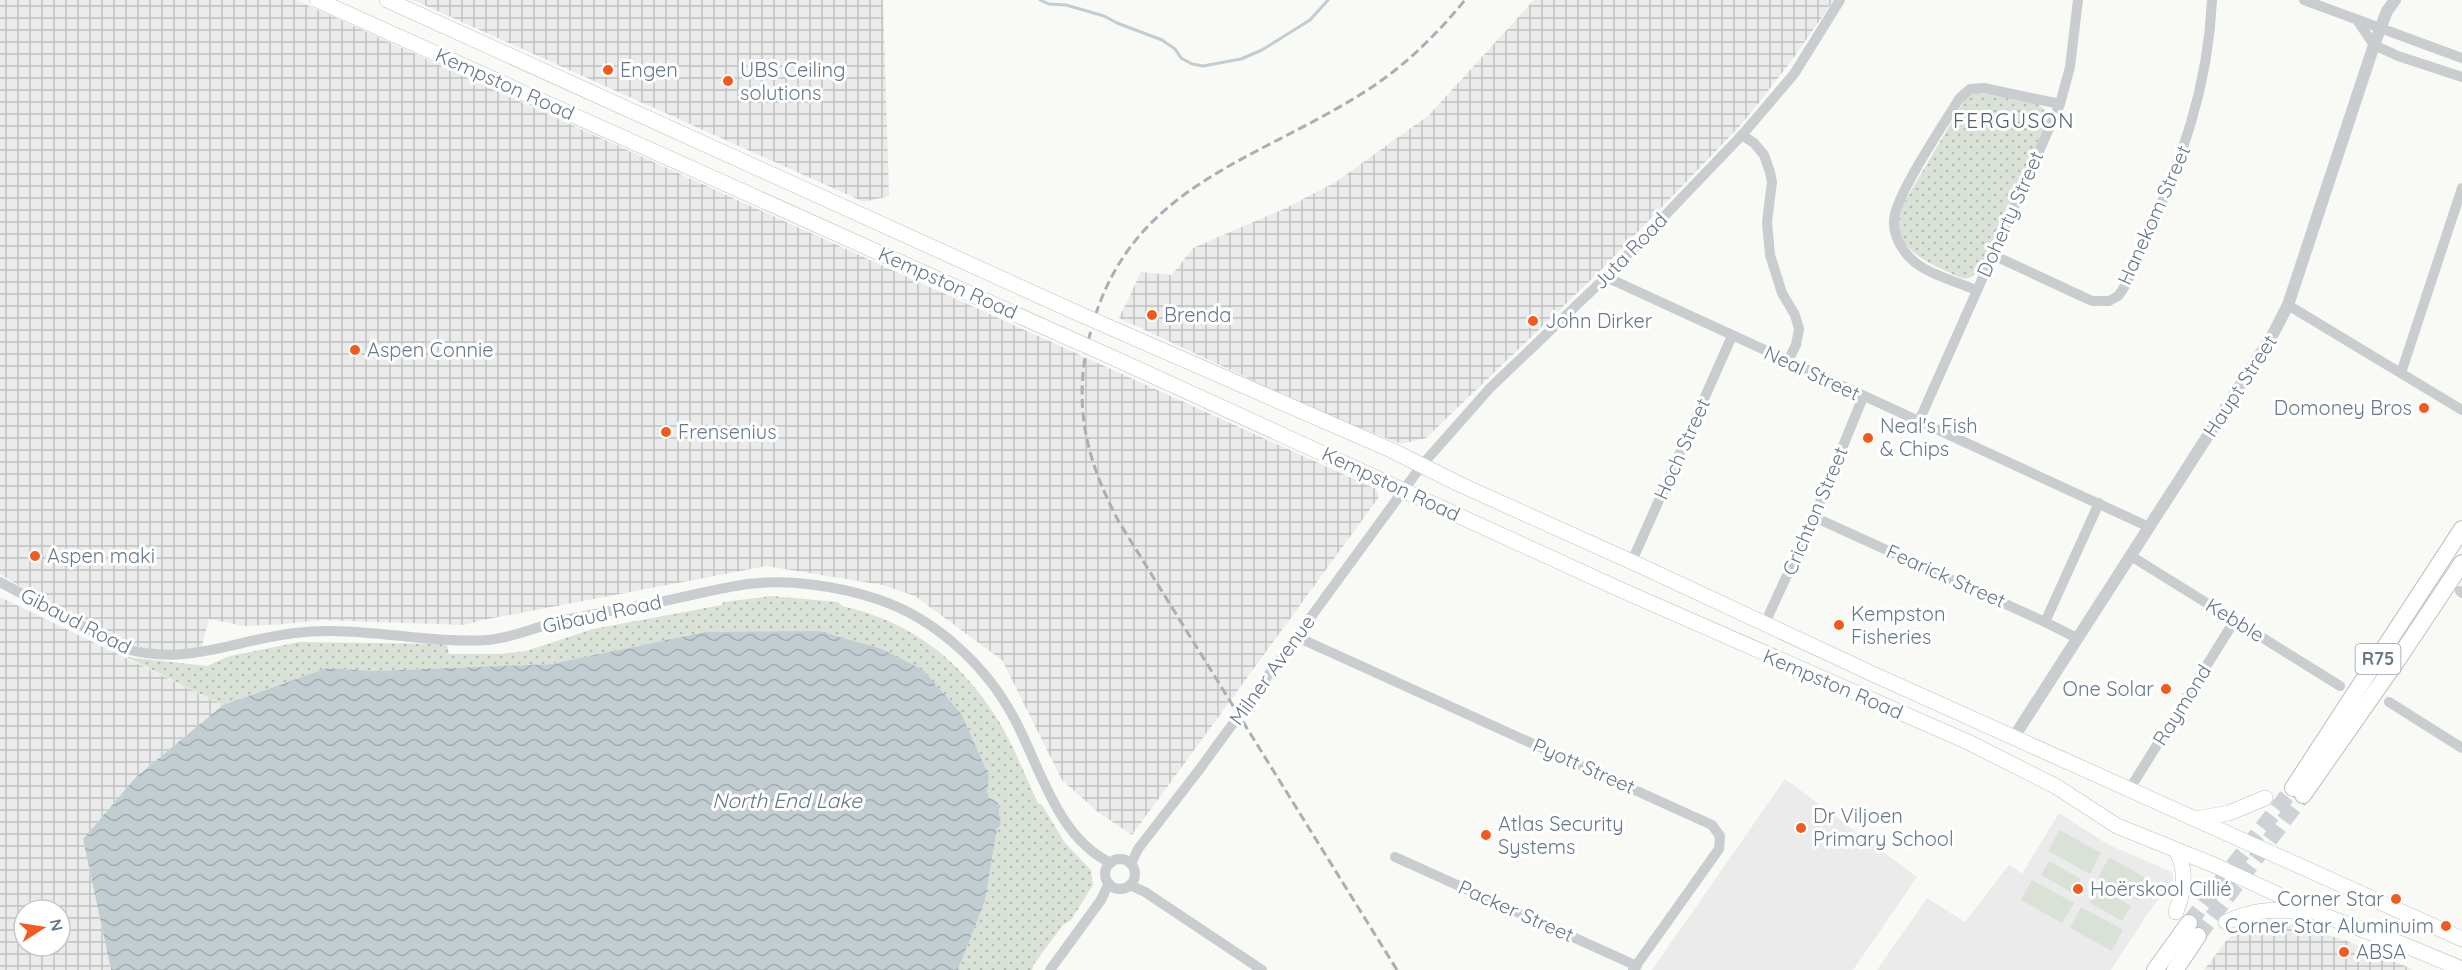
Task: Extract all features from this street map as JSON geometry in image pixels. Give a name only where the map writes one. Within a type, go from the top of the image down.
[{"type":"main road","name":"Kempston Road","points":[[317,0],[1404,489],[1628,593],[1968,742],[2057,787],[2117,826],[2322,915],[2462,969]]},
{"type":"main road","name":"Kempston Road","points":[[387,0],[1084,316],[1391,450],[2129,790],[2462,939]]},
{"type":"main road","name":"R75","points":[[2462,529],[2298,791],[2396,662],[2462,563]]},
{"type":"main road","points":[[2196,819],[2229,813],[2265,798]]},
{"type":"main road","points":[[2175,970],[2188,924],[2182,896],[2184,879],[2177,851]]},
{"type":"main road","points":[[2226,922],[2248,913],[2275,909],[2322,915]]},
{"type":"main road","points":[[2155,970],[2188,924]]},
{"type":"street","name":"Juta Road","points":[[1404,489],[1422,465],[1490,388],[1606,278],[1742,135],[1794,74],[1840,0]]},
{"type":"street","name":"Doherty Street","points":[[1919,422],[2060,104],[2070,68],[2078,0]]},
{"type":"street","name":"Hanekom Street","points":[[1993,255],[2092,301],[2109,301],[2118,296],[2177,168],[2192,125],[2208,52],[2212,0]]},
{"type":"street","points":[[2304,0],[2462,58]]},
{"type":"street","name":"Haupt Street","points":[[2014,737],[2272,336],[2288,305],[2380,28],[2387,11],[2395,0]]},
{"type":"street","points":[[2357,20],[2374,45],[2398,56],[2462,77]]},
{"type":"street","points":[[1976,290],[1934,272],[1910,257],[1899,243],[1894,227],[1898,203],[1959,99],[1966,91],[1984,88],[2060,104]]},
{"type":"street","points":[[1742,135],[1754,143],[1764,155],[1770,172],[1772,182],[1767,222],[1770,255],[1782,293],[1795,315],[1799,329],[1796,345],[1788,361]]},
{"type":"street","points":[[2401,373],[2462,188]]},
{"type":"street","name":"Neal Street","points":[[1606,278],[2149,527]]},
{"type":"street","points":[[2288,305],[2462,410]]},
{"type":"street","name":"Hoch Street","points":[[1632,561],[1732,336]]},
{"type":"street","name":"Crichton Street","points":[[1765,623],[1814,517],[1863,397]]},
{"type":"street","name":"Milner Avenue","points":[[1128,862],[1297,637],[1404,489]]},
{"type":"street","points":[[2045,622],[2099,503]]},
{"type":"street","name":"Fearick Street","points":[[1814,517],[2077,638]]},
{"type":"street","name":"Kebble","points":[[2131,556],[2340,686]]},
{"type":"street","name":"Gibaud Road","points":[[0,582],[123,648],[139,653],[173,656],[192,655],[279,635],[313,631],[471,640],[500,638],[566,619],[755,584],[801,585],[878,599],[918,618],[943,635],[973,663],[1009,709],[1058,809],[1076,836],[1108,866]]},
{"type":"street","name":"Raymond","points":[[2129,790],[2235,620]]},
{"type":"street","name":"Pyott Street","points":[[1297,637],[1712,825],[1720,836],[1719,849],[1635,968]]},
{"type":"street","points":[[2389,702],[2462,748]]},
{"type":"street","name":"Packer Street","points":[[1395,857],[1635,968]]},
{"type":"street","points":[[1113,886],[1108,866],[1128,862],[1132,881],[1145,892],[1262,970]]},
{"type":"street","points":[[1050,970],[1113,886],[1132,881]]},
{"type":"shaded area","points":[[0,0],[296,0],[1376,489],[1379,497],[1132,835],[1098,812],[1062,780],[1002,660],[915,596],[883,585],[766,566],[464,625],[320,620],[244,626],[209,619],[201,650],[177,655],[107,639],[0,574]]},
{"type":"shaded area","points":[[413,0],[883,0],[889,196],[864,202]]},
{"type":"shaded area","points":[[1534,0],[1834,0],[1789,64],[1741,125],[1602,269],[1426,438],[1401,444],[1323,413],[1119,318],[1141,272],[1172,275],[1193,248],[1286,208],[1336,182],[1429,115]]},
{"type":"shaded area","points":[[1981,93],[2037,103],[2045,110],[2047,121],[1980,270],[1970,277],[1963,278],[1925,260],[1908,247],[1899,229],[1899,217],[1903,204],[1966,98],[1971,94]]},
{"type":"shaded area","points":[[772,596],[838,602],[842,606],[890,622],[932,646],[968,679],[983,698],[1009,740],[1038,803],[1042,805],[1065,843],[1091,870],[1093,885],[1071,920],[1063,925],[1032,970],[958,970],[985,901],[997,829],[1001,825],[998,803],[987,797],[989,776],[962,715],[705,632],[551,664],[374,671],[327,668],[223,705],[126,657],[207,666],[230,656],[299,642],[447,644],[449,654],[500,654],[526,651],[593,629],[722,605],[723,602]]},
{"type":"shaded area","points":[[0,597],[223,705],[136,777],[83,839],[111,970],[0,970]]},
{"type":"shaded area","name":"Dr Viljoen Primary School","points":[[1785,779],[1917,877],[1853,970],[1652,970]]},
{"type":"shaded area","name":"Hoërskool Cillié","points":[[2059,813],[2109,845],[2172,872],[2173,880],[2148,913],[2111,970],[1877,970],[1927,898],[1965,922],[2009,865],[2022,874]]},
{"type":"shaded area","points":[[2060,830],[2101,853],[2090,874],[2048,851]]},
{"type":"shaded area","points":[[2109,857],[2151,881],[2139,901],[2098,878]]},
{"type":"shaded area","points":[[2049,861],[2081,879],[2073,893],[2041,875]]},
{"type":"shaded area","points":[[2032,880],[2074,903],[2062,923],[2021,900]]},
{"type":"shaded area","points":[[2098,887],[2131,906],[2122,921],[2090,903]]},
{"type":"shaded area","points":[[2081,907],[2123,930],[2112,951],[2070,928]]},
{"type":"shaded area","points":[[2276,919],[2347,941],[2414,970],[2204,970],[2226,941],[2241,928],[2257,920]]},
{"type":"water","name":"North End Lake","points":[[819,631],[882,649],[923,670],[962,715],[989,776],[987,796],[998,803],[1001,825],[997,829],[985,901],[958,970],[111,970],[83,839],[136,777],[223,705],[327,668],[374,671],[551,664],[705,632]]},
{"type":"waterway","points":[[1040,0],[1104,16],[1162,40],[1175,49],[1181,58],[1192,64],[1203,66],[1241,59],[1262,50],[1310,20],[1328,0]]},
{"type":"tunnel","points":[[2189,923],[2293,788]]},
{"type":"tunnel","points":[[2198,936],[2303,795]]},
{"type":"railway","points":[[1397,970],[1119,522],[1098,476],[1091,454],[1085,431],[1082,384],[1090,334],[1108,283],[1134,243],[1165,210],[1201,183],[1241,159],[1326,115],[1383,80],[1420,48],[1465,0]]},
{"type":"place","name":"Engen","points":[[608,70]]},
{"type":"place","name":"UBS Ceiling solutions","points":[[728,81]]},
{"type":"place","name":"Brenda","points":[[1152,315]]},
{"type":"place","name":"John Dirker","points":[[1533,321]]},
{"type":"place","name":"Aspen Connie","points":[[355,350]]},
{"type":"place","name":"Domoney Bros","points":[[2424,408]]},
{"type":"place","name":"Frensenius","points":[[666,432]]},
{"type":"place","name":"Neal's Fish & Chips","points":[[1868,438]]},
{"type":"place","name":"Aspen maki","points":[[35,556]]},
{"type":"place","name":"Kempston Fisheries","points":[[1839,625]]},
{"type":"place","name":"One Solar","points":[[2166,689]]},
{"type":"place","name":"Dr Viljoen Primary School","points":[[1801,828]]},
{"type":"place","name":"Atlas Security Systems","points":[[1486,835]]},
{"type":"place","name":"Hoërskool Cillié","points":[[2078,889]]},
{"type":"place","name":"Corner Star","points":[[2396,899]]},
{"type":"place","name":"Corner Star Aluminuim","points":[[2446,926]]},
{"type":"place","name":"ABSA","points":[[2344,952]]},
{"type":"district","name":"FERGUSON","points":[[2014,121]]}]
